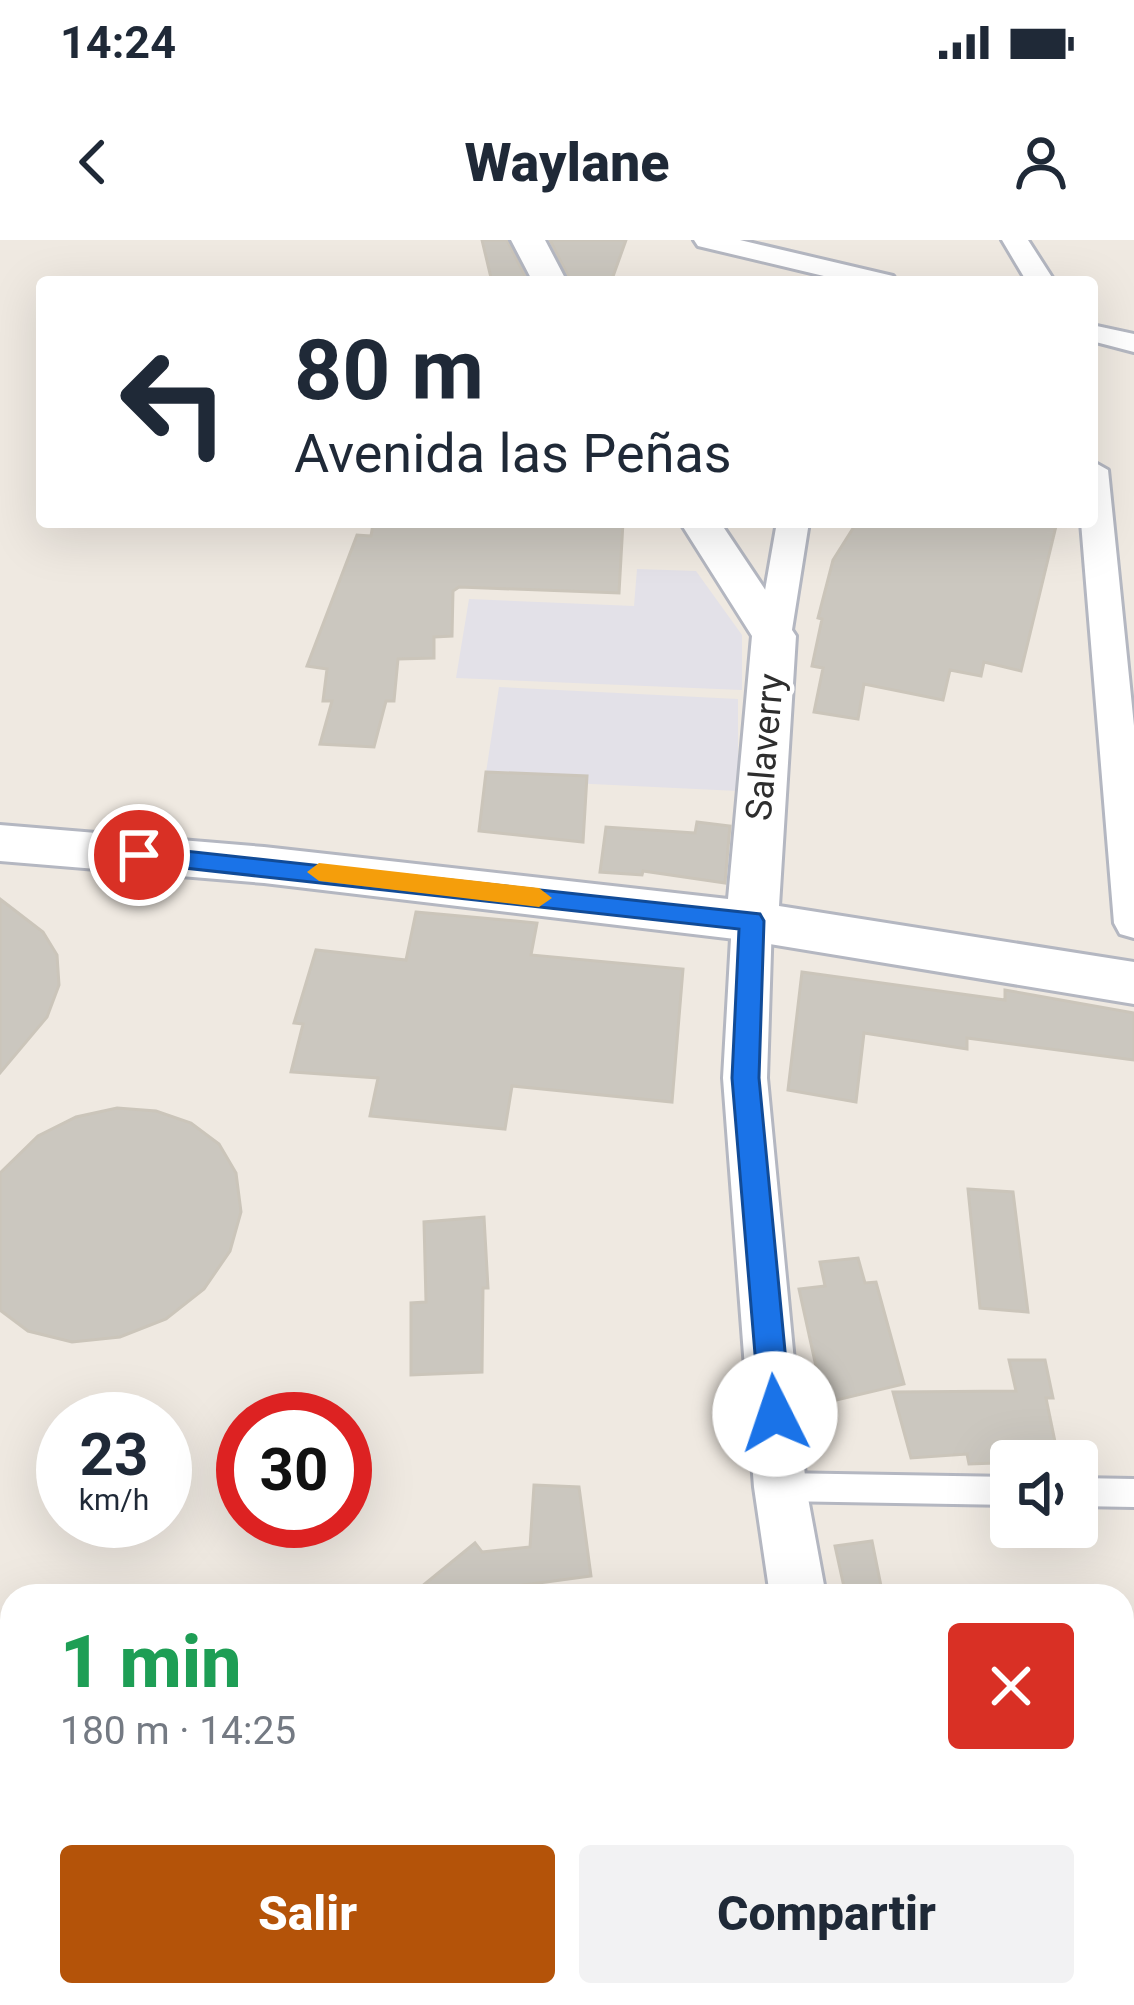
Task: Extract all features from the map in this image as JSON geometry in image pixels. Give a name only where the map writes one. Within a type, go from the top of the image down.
[{"type":"street","points":[[528,240],[547,276]]},
{"type":"street","points":[[707,240],[833,276]]},
{"type":"street","points":[[812,240],[833,276]]},
{"type":"street","points":[[1015,240],[1037,276]]},
{"type":"street","points":[[1098,334],[1134,343]]},
{"type":"street","points":[[1098,475],[1134,487]]},
{"type":"street","name":"Salaverry","points":[[704,528],[774,636],[752,921]]},
{"type":"street","points":[[774,636],[792,528]]},
{"type":"street","points":[[1097,528],[1134,922]]},
{"type":"street","points":[[0,842],[265,865],[752,921],[1134,983]]},
{"type":"street","points":[[752,921],[746,1078],[780,1487],[796,1584]]},
{"type":"lane","points":[[780,1487],[990,1490]]},
{"type":"lane","points":[[1098,1492],[1134,1492]]},
{"type":"shaded area","points":[[637,569],[696,571],[742,635],[742,690],[456,678],[469,599],[634,606]]},
{"type":"shaded area","points":[[499,687],[738,699],[738,791],[485,779]]},
{"type":"building","points":[[482,240],[507,240],[525,276],[491,276]]},
{"type":"building","points":[[550,240],[626,240],[613,276],[568,276]]},
{"type":"building","points":[[372,528],[623,528],[619,593],[459,587],[453,591],[452,636],[434,637],[434,658],[398,659],[394,701],[386,701],[374,747],[320,744],[332,701],[323,701],[327,669],[307,666],[357,535],[371,536]]},
{"type":"building","points":[[853,528],[1056,528],[1021,671],[984,662],[981,676],[950,670],[943,700],[864,684],[858,719],[814,712],[823,668],[812,666],[822,619],[818,618],[833,560]]},
{"type":"building","points":[[486,772],[587,776],[583,842],[479,831]]},
{"type":"building","points":[[697,822],[730,826],[725,883],[643,871],[642,875],[600,872],[606,827],[695,833]]},
{"type":"building","points":[[0,899],[43,932],[57,955],[59,985],[47,1017],[0,1073]]},
{"type":"building","points":[[416,912],[537,923],[531,955],[683,969],[672,1102],[512,1086],[505,1129],[370,1116],[378,1078],[291,1072],[303,1024],[294,1023],[316,950],[406,960]]},
{"type":"building","points":[[802,972],[1005,1000],[1005,990],[1134,1013],[1134,1060],[967,1038],[967,1049],[864,1033],[856,1102],[788,1090]]},
{"type":"building","points":[[117,1108],[156,1111],[191,1123],[219,1144],[236,1173],[241,1212],[230,1251],[204,1289],[166,1319],[120,1337],[72,1342],[28,1331],[0,1310],[0,1173],[38,1136],[76,1117]]},
{"type":"building","points":[[968,1189],[1013,1192],[1028,1312],[980,1308]]},
{"type":"building","points":[[484,1217],[488,1288],[483,1288],[482,1372],[411,1375],[411,1303],[426,1302],[424,1222]]},
{"type":"building","points":[[858,1258],[865,1283],[876,1282],[904,1384],[824,1403],[799,1289],[825,1286],[820,1262]]},
{"type":"building","points":[[1009,1360],[1045,1360],[1055,1440],[990,1440],[990,1463],[969,1464],[967,1454],[911,1458],[893,1392],[1016,1391]]},
{"type":"building","points":[[534,1485],[579,1487],[591,1576],[531,1584],[425,1584],[475,1543],[482,1552],[530,1547]]},
{"type":"building","points":[[872,1541],[881,1584],[843,1584],[835,1546]]},
{"type":"slow traffic","points":[[319,872],[539,898]]},
{"type":"route","points":[[139,855],[752,921],[746,1078],[775,1414]]}]
